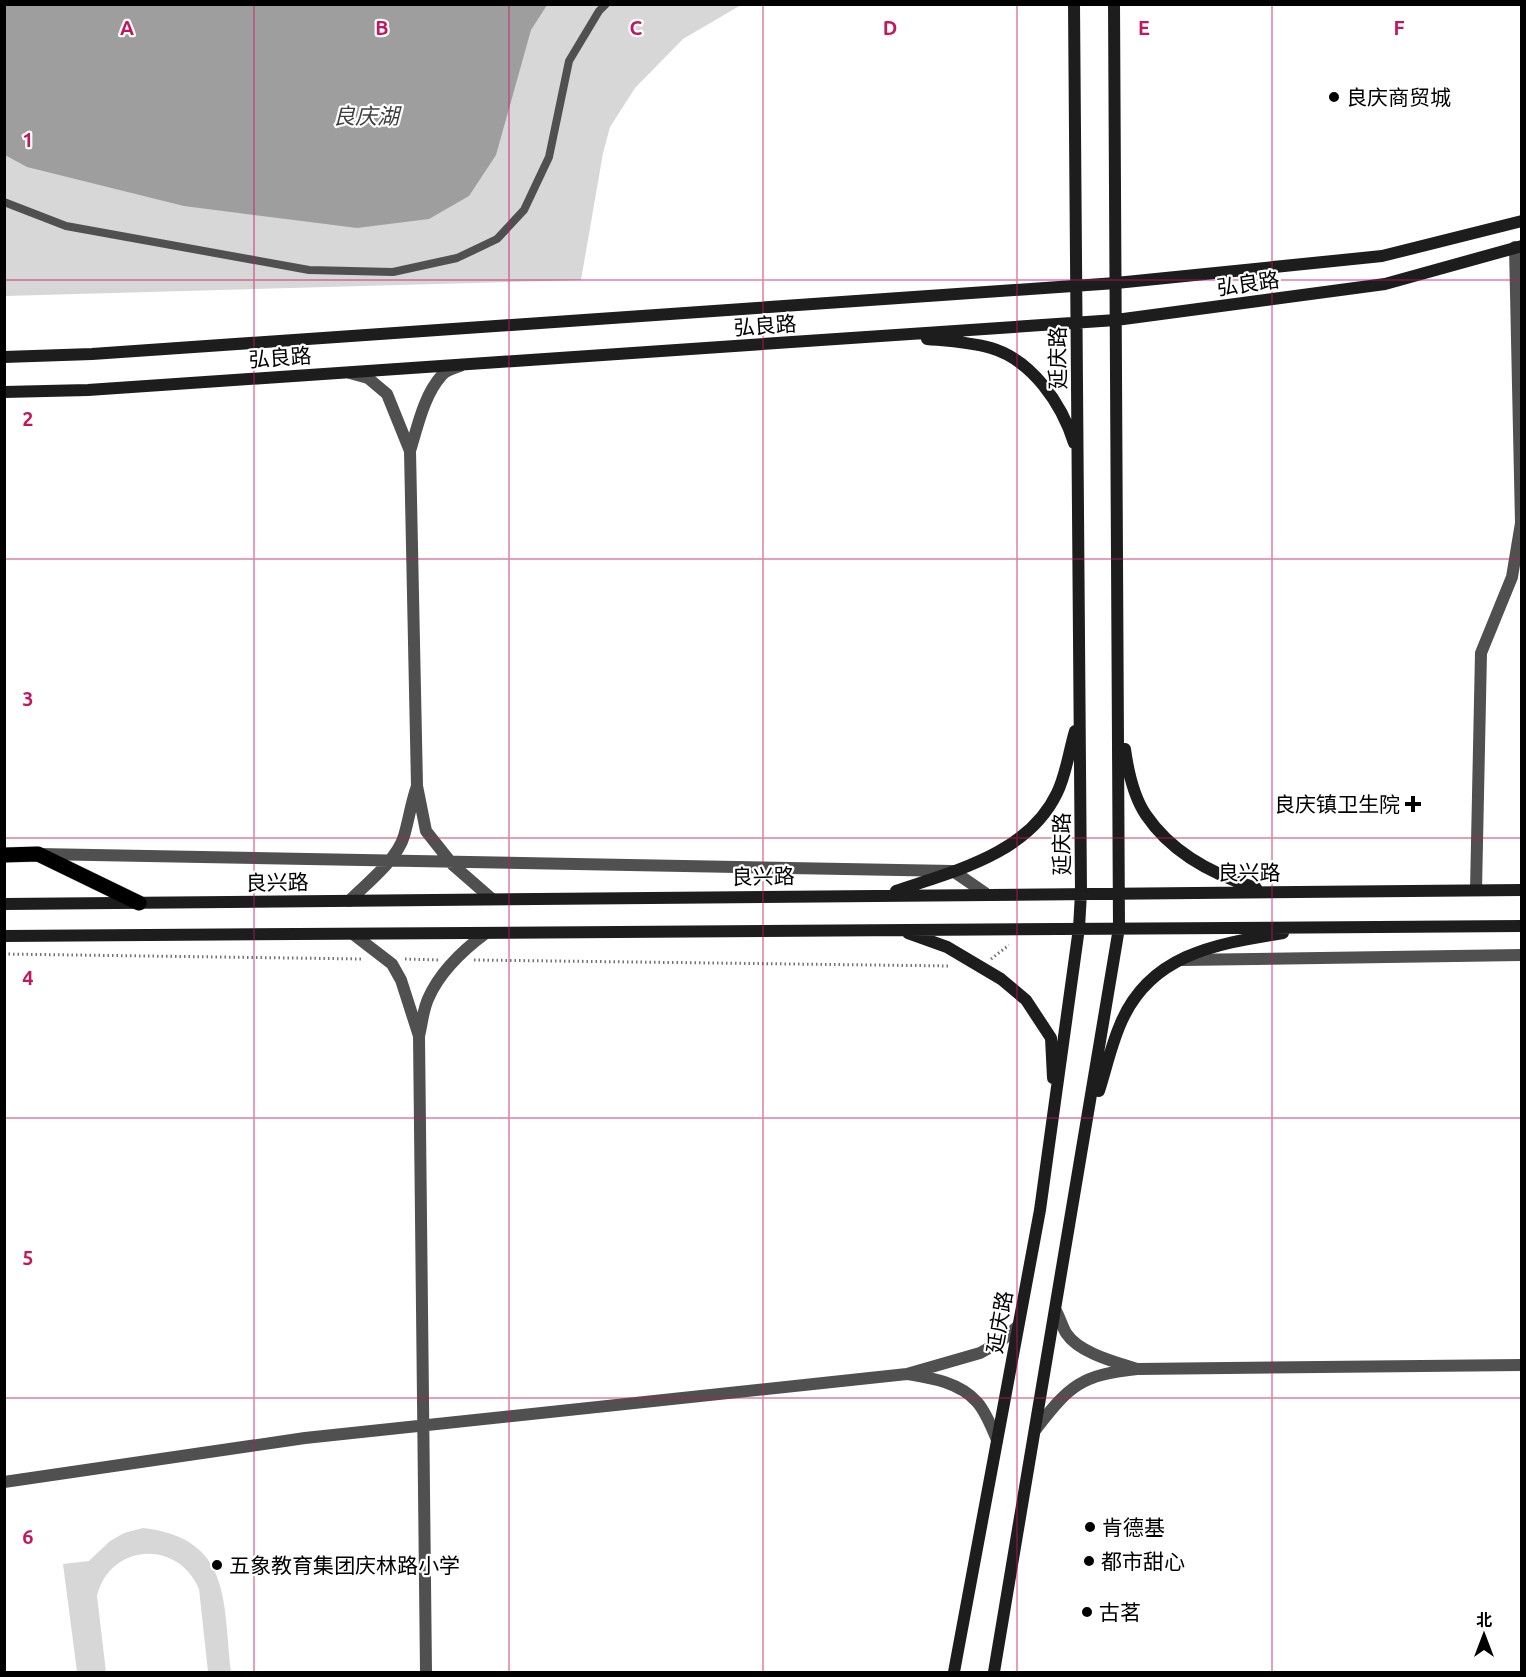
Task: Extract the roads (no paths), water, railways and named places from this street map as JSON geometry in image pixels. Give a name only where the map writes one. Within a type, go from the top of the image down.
[{"type":"main road","points":[[4,855],[38,854],[139,903]]},
{"type":"street","name":"延庆路","points":[[954,1672],[1040,1210],[1079,928],[1081,892],[1074,4]]},
{"type":"street","points":[[994,1672],[1119,928],[1114,4]]},
{"type":"street","name":"弘良路","points":[[4,357],[104,353],[1116,283],[1382,256],[1521,221]]},
{"type":"street","name":"弘良路","points":[[4,392],[88,390],[1116,320],[1385,284],[1518,247]]},
{"type":"street","points":[[1476,890],[1481,653],[1512,577],[1521,523],[1518,247]]},
{"type":"street","points":[[884,336],[970,343],[994,349],[1016,360],[1054,398],[1068,423],[1078,456]]},
{"type":"street","points":[[464,364],[444,372],[435,385],[422,411],[410,451],[417,786],[426,831],[450,861],[492,899]]},
{"type":"street","points":[[349,372],[368,378],[387,394],[410,451]]},
{"type":"street","points":[[1119,715],[1130,777],[1144,813],[1166,840],[1200,864],[1224,876],[1265,891]]},
{"type":"street","points":[[885,894],[988,857],[1022,837],[1042,818],[1058,793],[1079,716]]},
{"type":"street","points":[[349,900],[388,860],[403,838],[409,806],[417,786]]},
{"type":"street","points":[[38,854],[953,871],[984,893]]},
{"type":"street","name":"良兴路","points":[[4,904],[1081,892],[1521,890]]},
{"type":"street","points":[[4,936],[1521,926]]},
{"type":"street","points":[[1086,1135],[1120,1025],[1134,997],[1151,978],[1178,960],[1210,947],[1322,927]]},
{"type":"street","points":[[899,930],[947,947],[981,966],[1026,1000],[1051,1038],[1054,1110]]},
{"type":"street","points":[[426,1672],[419,1036],[428,999],[459,954],[486,933]]},
{"type":"street","points":[[353,934],[392,964],[401,980],[419,1036]]},
{"type":"street","points":[[1178,960],[1521,955]]},
{"type":"street","points":[[1056,1311],[1067,1335],[1084,1348],[1101,1358],[1137,1369]]},
{"type":"street","points":[[4,1482],[305,1438],[907,1374],[980,1353],[1000,1342],[1018,1326]]},
{"type":"street","points":[[1036,1429],[1060,1399],[1081,1382],[1110,1372],[1137,1369],[1521,1365]]},
{"type":"street","points":[[907,1374],[947,1383],[963,1390],[977,1402],[997,1440]]},
{"type":"lane","points":[[4,202],[66,226],[309,270],[393,272],[457,258],[497,239],[525,210],[549,157],[569,61],[599,11],[606,4]]},
{"type":"water","name":"良庆湖","points":[[5,4],[547,5],[531,30],[496,155],[469,196],[429,219],[357,228],[184,206],[27,167],[5,155]]},
{"type":"place","name":"良庆商贸城","points":[[1334,97]]},
{"type":"place","name":"良庆镇卫生院","points":[[1413,804]]},
{"type":"place","name":"肯德基","points":[[1090,1527]]},
{"type":"place","name":"都市甜心","points":[[1089,1561]]},
{"type":"place","name":"五象教育集团庆林路小学","points":[[217,1565]]},
{"type":"place","name":"古茗","points":[[1087,1612]]}]
